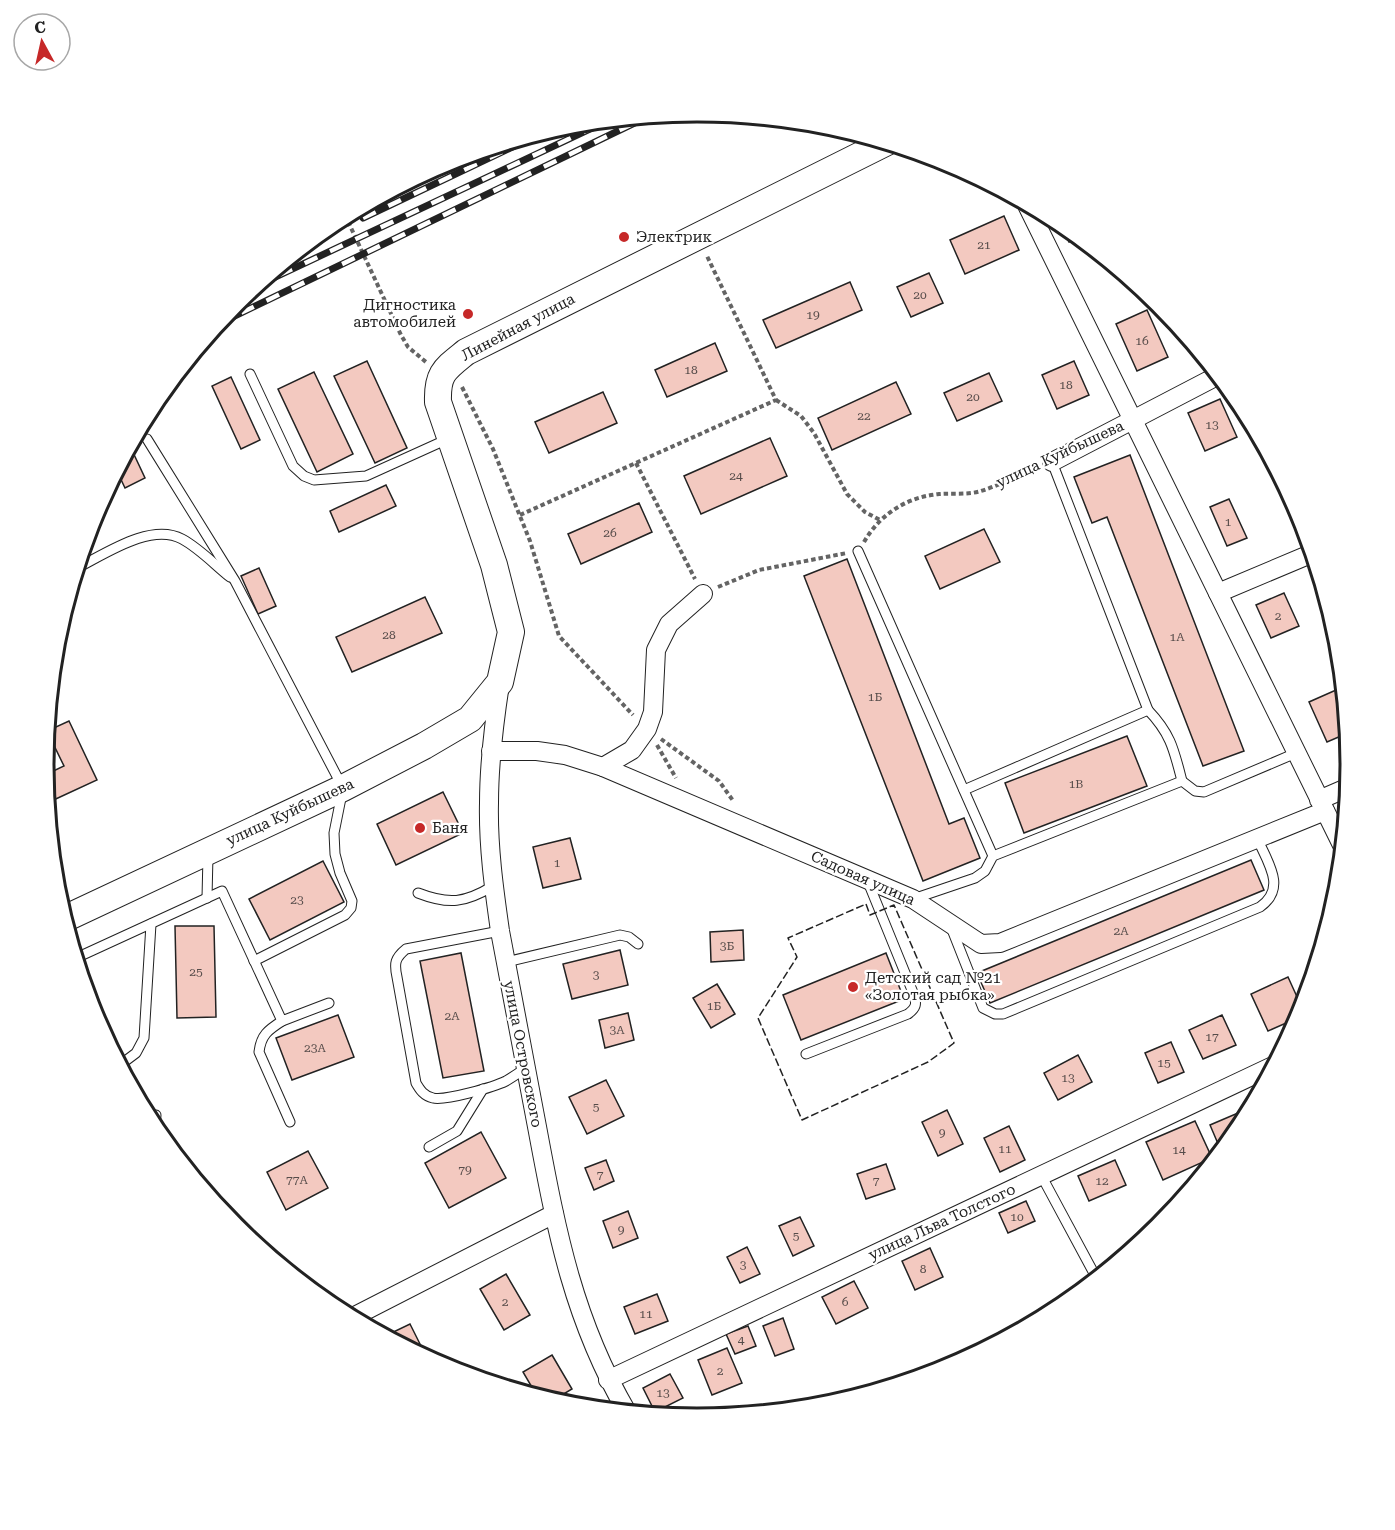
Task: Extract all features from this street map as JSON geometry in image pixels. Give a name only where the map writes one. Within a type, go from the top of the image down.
[{"type":"street","name":"Линейная улица","points":[[444,370],[466,352],[877,147]]},
{"type":"street","points":[[1033,216],[1337,835]]},
{"type":"street","points":[[444,370],[437,385],[438,402],[494,565],[511,632],[500,682]]},
{"type":"street","name":"улица Куйбышева","points":[[1052,462],[1212,379]]},
{"type":"street","points":[[1218,593],[1306,556]]},
{"type":"street","points":[[603,766],[632,750],[647,729],[653,712],[656,650],[669,624],[703,594]]},
{"type":"street","name":"улица Куйбышева","points":[[72,915],[343,788],[424,747],[470,719],[500,682]]},
{"type":"street","name":"улица Островского","points":[[500,682],[491,751],[489,804],[493,886],[554,1214],[567,1271],[580,1312],[608,1380],[622,1404]]},
{"type":"street","name":"Садовая улица","points":[[491,751],[537,751],[565,755],[603,766],[913,899],[981,944],[999,943],[1257,838],[1322,806],[1340,793]]},
{"type":"street","name":"улица Льва Толстого","points":[[608,1380],[1264,1070]]},
{"type":"street","points":[[361,1313],[554,1214]]},
{"type":"lane","points":[[250,374],[293,466],[304,476],[314,480],[366,476],[450,438]]},
{"type":"lane","points":[[147,439],[235,581],[343,788],[334,833],[335,854],[352,901],[351,908],[345,915],[254,961]]},
{"type":"lane","points":[[1052,462],[1148,710],[1172,742],[1182,781],[1195,791],[1204,792],[1296,753]]},
{"type":"lane","points":[[86,563],[141,537],[158,533],[170,534],[183,539],[235,581]]},
{"type":"lane","points":[[858,551],[993,856]]},
{"type":"lane","points":[[964,790],[1148,710]]},
{"type":"lane","points":[[913,899],[975,878],[985,871],[993,856],[1182,781]]},
{"type":"lane","points":[[949,922],[983,1008],[995,1014],[1004,1014],[1260,907],[1269,901],[1275,890],[1274,879],[1257,838]]},
{"type":"lane","points":[[207,898],[208,852]]},
{"type":"lane","points":[[806,1054],[908,1014],[915,1009],[914,995],[867,880]]},
{"type":"lane","points":[[418,893],[437,900],[457,901],[476,896],[493,886]]},
{"type":"lane","points":[[83,955],[222,891],[282,1021]]},
{"type":"lane","points":[[126,1061],[136,1053],[144,1038],[151,924]]},
{"type":"lane","points":[[501,931],[406,949],[397,956],[394,964],[416,1083],[421,1091],[435,1099],[445,1099],[506,1081],[526,1068]]},
{"type":"lane","points":[[506,962],[620,935],[629,937],[638,944]]},
{"type":"lane","points":[[290,1122],[259,1052],[260,1040],[266,1031],[282,1021],[328,1003]]},
{"type":"lane","points":[[429,1147],[457,1131],[483,1089]]},
{"type":"lane","points":[[1041,1175],[1093,1272]]},
{"type":"path","points":[[349,224],[400,335],[418,356],[444,370],[461,386],[493,449],[520,515],[559,636]]},
{"type":"path","points":[[698,236],[776,400],[801,416],[814,433],[847,494],[856,505],[880,520]]},
{"type":"path","points":[[520,515],[776,400]]},
{"type":"path","name":"улица Куйбышева","points":[[858,551],[872,527],[894,508],[918,497],[979,492],[1052,462]]},
{"type":"path","points":[[636,463],[703,594],[759,570],[858,551]]},
{"type":"path","points":[[647,729],[675,776],[687,802]]},
{"type":"building","points":[[1004,216],[1019,250],[965,274],[950,240]]},
{"type":"building","points":[[929,273],[943,303],[911,317],[897,287]]},
{"type":"building","points":[[850,282],[862,310],[776,348],[763,320]]},
{"type":"building","points":[[1147,310],[1168,357],[1137,371],[1116,324]]},
{"type":"building","points":[[715,343],[727,371],[667,397],[655,370]]},
{"type":"building","points":[[367,361],[407,448],[375,463],[334,376]]},
{"type":"building","points":[[1074,361],[1089,395],[1057,409],[1042,375]]},
{"type":"building","points":[[314,372],[353,454],[317,472],[278,389]]},
{"type":"building","points":[[989,373],[1002,401],[957,421],[944,393]]},
{"type":"building","points":[[231,377],[260,440],[241,449],[212,386]]},
{"type":"building","points":[[896,382],[911,414],[832,450],[818,418]]},
{"type":"building","points":[[603,392],[617,423],[549,453],[535,422]]},
{"type":"building","points":[[1220,399],[1237,437],[1205,451],[1188,413]]},
{"type":"building","points":[[770,438],[787,476],[701,514],[684,476]]},
{"type":"building","points":[[134,454],[145,478],[125,488],[121,479]]},
{"type":"building","points":[[1130,455],[1244,751],[1203,766],[1107,517],[1092,523],[1074,477]]},
{"type":"building","points":[[386,485],[396,506],[339,532],[330,511]]},
{"type":"building","points":[[1229,499],[1247,538],[1227,546],[1210,507]]},
{"type":"building","points":[[639,503],[652,532],[581,564],[568,534]]},
{"type":"building","points":[[984,529],[1000,562],[940,589],[925,556]]},
{"type":"building","points":[[847,559],[949,824],[964,818],[980,858],[923,881],[804,576]]},
{"type":"building","points":[[259,568],[276,606],[258,614],[241,576]]},
{"type":"building","points":[[1284,593],[1299,626],[1271,638],[1256,605]]},
{"type":"building","points":[[425,597],[442,633],[352,672],[336,637]]},
{"type":"building","points":[[1336,690],[1340,736],[1327,742],[1309,702]]},
{"type":"building","points":[[69,721],[97,780],[55,799],[54,771],[64,766],[54,746],[55,727]]},
{"type":"building","points":[[1127,736],[1147,786],[1024,833],[1005,783]]},
{"type":"building","name":"Баня","points":[[443,792],[463,833],[396,865],[377,824]]},
{"type":"building","points":[[570,838],[581,879],[543,888],[533,847]]},
{"type":"building","points":[[1251,860],[1264,890],[990,1003],[977,973]]},
{"type":"building","points":[[323,861],[344,902],[270,940],[249,899]]},
{"type":"building","points":[[175,926],[214,926],[216,1017],[177,1018]]},
{"type":"building","points":[[743,930],[744,960],[711,962],[710,932]]},
{"type":"building","points":[[620,950],[628,985],[572,999],[563,964]]},
{"type":"building","points":[[461,953],[484,1071],[443,1078],[420,961]]},
{"type":"building","points":[[886,953],[904,999],[801,1040],[783,995]]},
{"type":"building","points":[[1288,977],[1297,997],[1287,1023],[1268,1031],[1251,994]]},
{"type":"building","points":[[717,984],[735,1014],[711,1028],[693,998]]},
{"type":"building","points":[[628,1013],[634,1040],[605,1048],[599,1020]]},
{"type":"building","points":[[338,1015],[354,1057],[292,1080],[276,1038]]},
{"type":"building","points":[[1222,1015],[1236,1045],[1203,1059],[1189,1030]]},
{"type":"building","points":[[1171,1042],[1184,1072],[1158,1083],[1145,1053]]},
{"type":"building","points":[[1078,1055],[1092,1082],[1058,1100],[1044,1073]]},
{"type":"building","points":[[606,1080],[624,1116],[587,1134],[569,1097]]},
{"type":"building","points":[[947,1110],[963,1144],[938,1156],[922,1122]]},
{"type":"building","points":[[1238,1113],[1238,1114],[1218,1143],[1210,1125]]},
{"type":"building","points":[[1195,1121],[1210,1154],[1204,1162],[1163,1180],[1146,1142]]},
{"type":"building","points":[[1009,1126],[1025,1160],[1000,1172],[984,1138]]},
{"type":"building","points":[[481,1132],[506,1178],[449,1208],[425,1163]]},
{"type":"building","points":[[308,1151],[328,1188],[286,1210],[267,1172]]},
{"type":"building","points":[[606,1160],[614,1181],[594,1190],[585,1168]]},
{"type":"building","points":[[1115,1160],[1126,1185],[1089,1201],[1078,1176]]},
{"type":"building","points":[[886,1164],[895,1189],[866,1199],[857,1174]]},
{"type":"building","points":[[1026,1201],[1035,1221],[1008,1233],[999,1213]]},
{"type":"building","points":[[628,1211],[638,1238],[613,1248],[603,1221]]},
{"type":"building","points":[[800,1217],[814,1246],[793,1256],[779,1226]]},
{"type":"building","points":[[747,1247],[760,1274],[740,1283],[727,1257]]},
{"type":"building","points":[[930,1248],[943,1277],[915,1290],[902,1261]]},
{"type":"building","points":[[506,1274],[530,1315],[504,1330],[480,1289]]},
{"type":"building","points":[[854,1281],[868,1308],[836,1324],[822,1297]]},
{"type":"building","points":[[657,1294],[668,1321],[635,1334],[624,1307]]},
{"type":"building","points":[[783,1318],[794,1349],[775,1356],[763,1326]]},
{"type":"building","points":[[410,1324],[421,1346],[413,1342],[394,1332]]},
{"type":"building","points":[[748,1326],[756,1346],[735,1354],[726,1334]]},
{"type":"building","points":[[727,1348],[742,1383],[712,1395],[698,1360]]},
{"type":"building","points":[[552,1355],[572,1389],[563,1394],[532,1387],[523,1372]]},
{"type":"building","points":[[670,1374],[683,1398],[665,1407],[652,1407],[643,1388]]},
{"type":"railway","points":[[238,314],[629,126]]},
{"type":"railway","points":[[281,274],[583,132]]},
{"type":"railway","points":[[363,218],[499,154]]},
{"type":"fence","points":[[866,904],[870,915],[894,905],[954,1043],[928,1062],[802,1120],[758,1018],[797,957],[788,938],[866,904]]},
{"type":"place","name":"Электрик","points":[[624,237]]},
{"type":"place","name":"Дигностика автомобилей","points":[[468,314]]},
{"type":"place","name":"Баня","points":[[420,828]]},
{"type":"place","name":"Детский сад №21 «Золотая рыбка»","points":[[853,987]]}]
